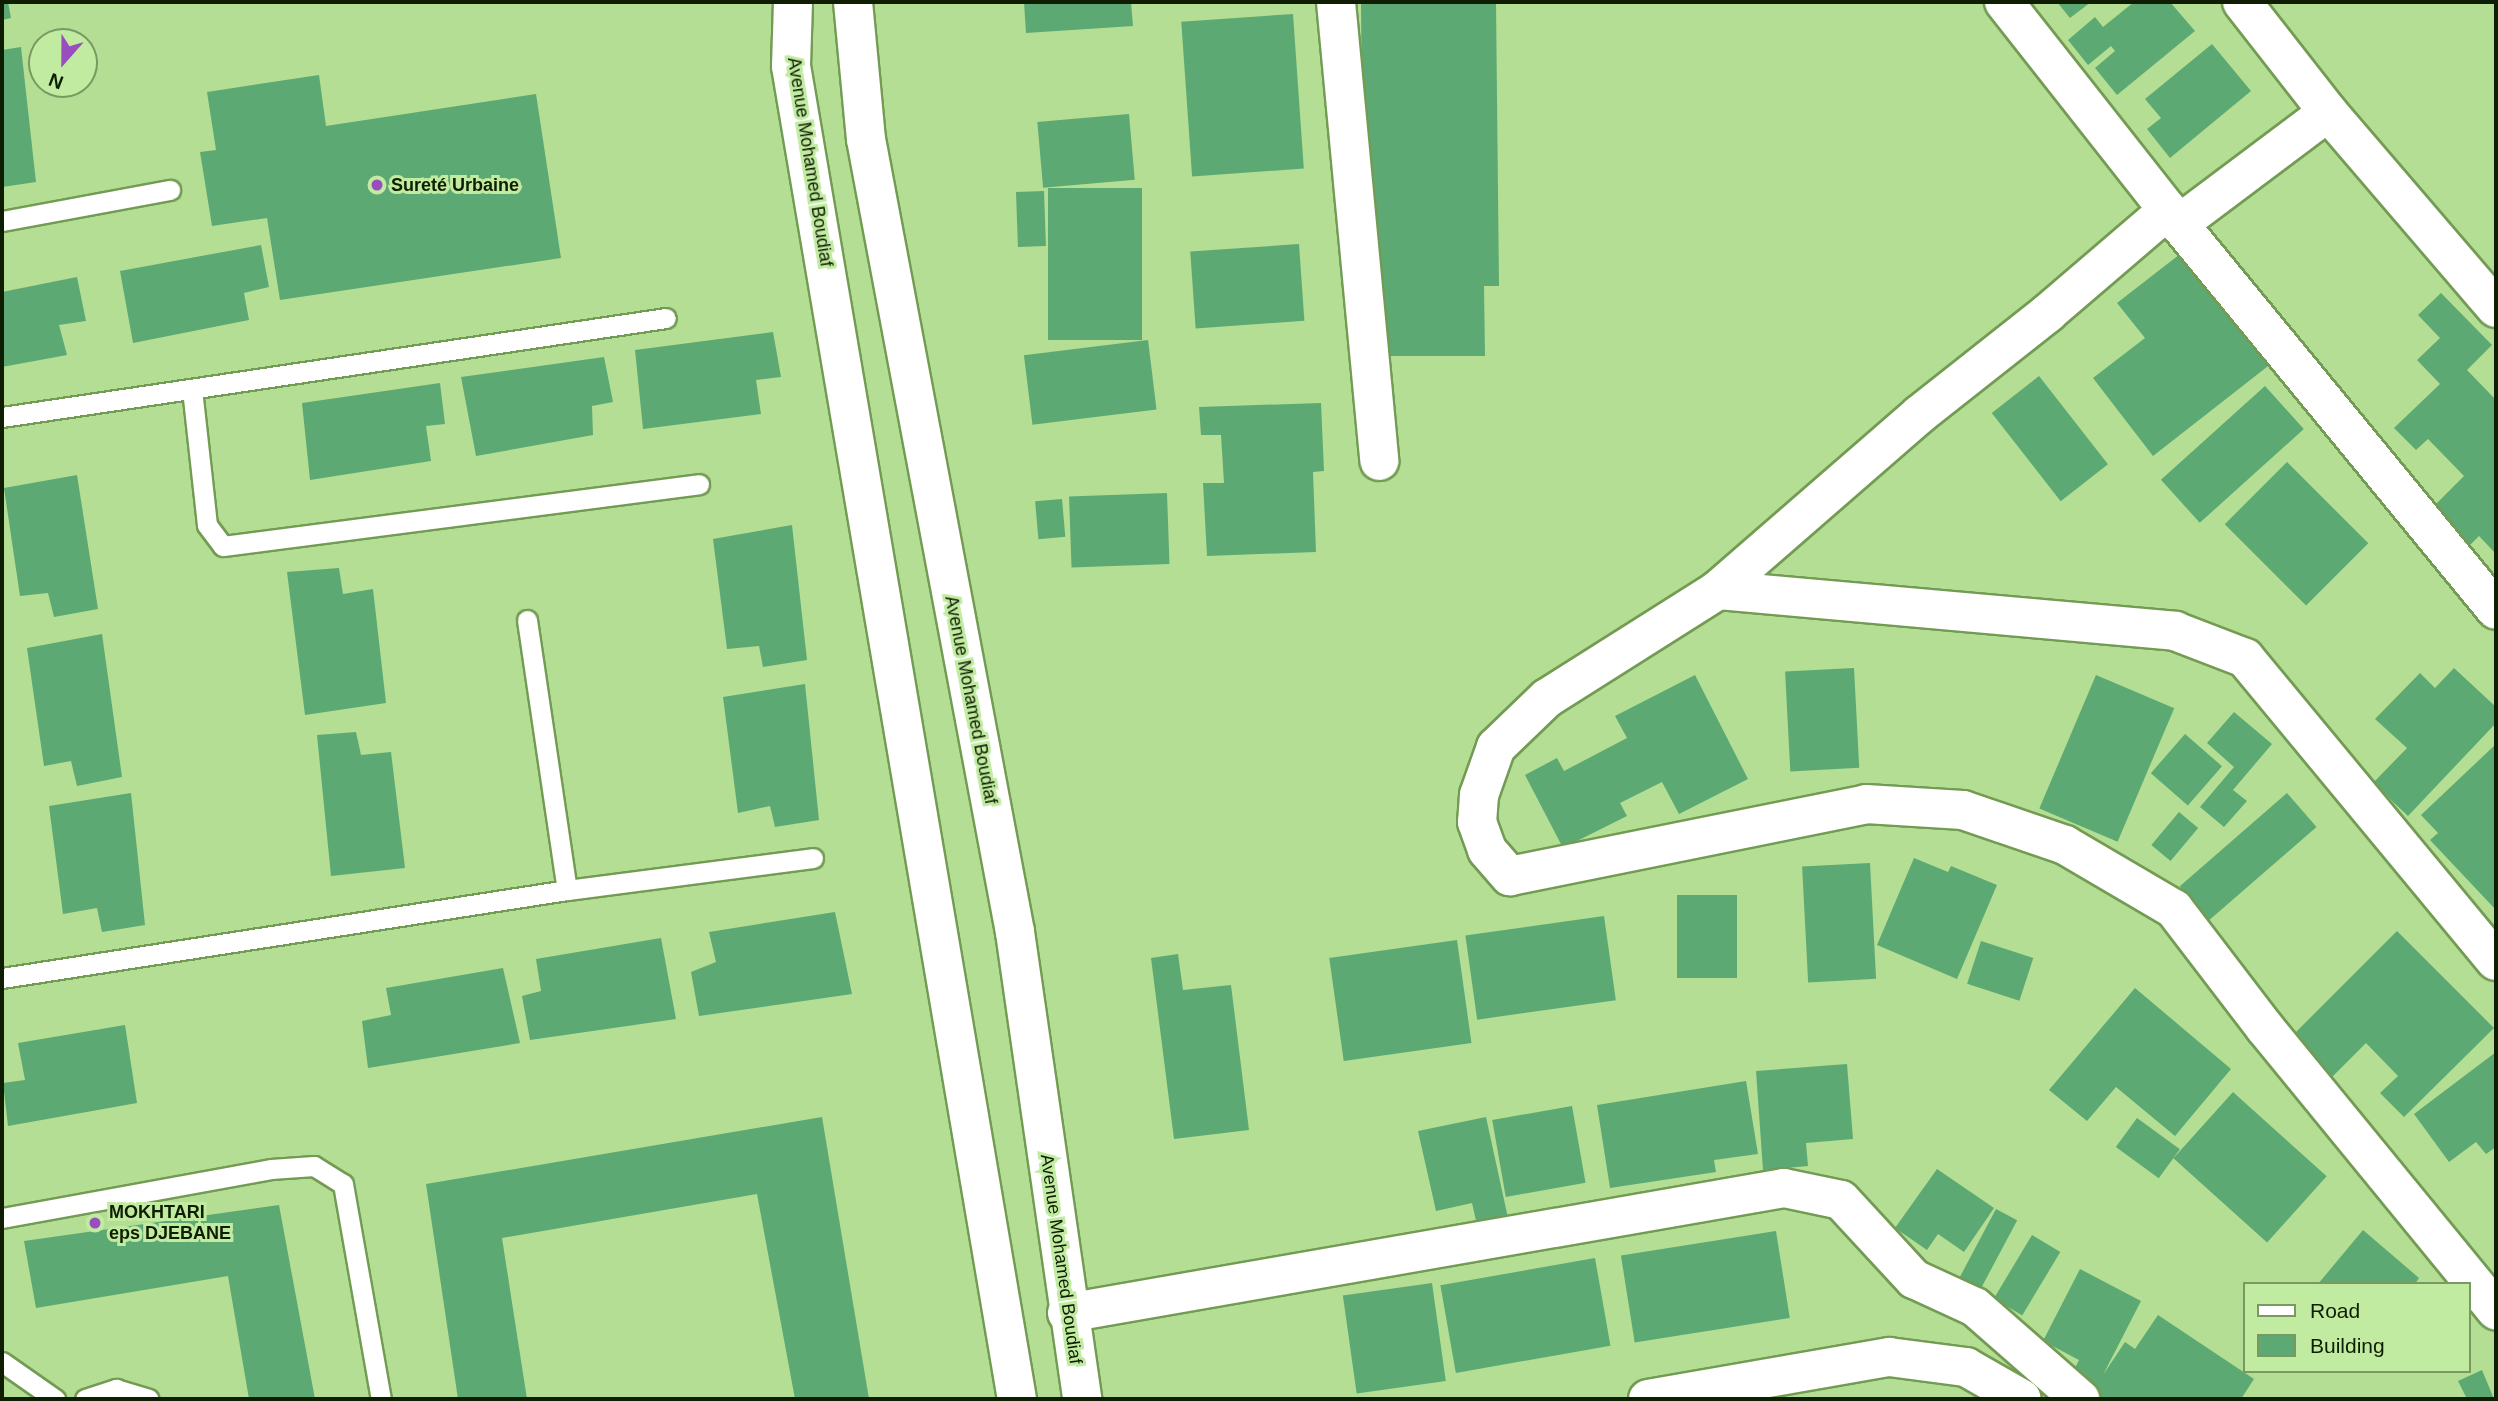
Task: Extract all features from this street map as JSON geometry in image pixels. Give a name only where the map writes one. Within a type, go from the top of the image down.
[{"type":"street","name":"Avenue Mohamed Boudiaf","points":[[793,2],[791,66],[1017,1399]]},
{"type":"street","name":"Avenue Mohamed Boudiaf","points":[[853,2],[866,139],[1015,932],[1067,1313],[1082,1399]]},
{"type":"street","points":[[1336,2],[1379,461]]},
{"type":"street","points":[[2004,2],[2173,217],[2496,610]]},
{"type":"street","points":[[2242,2],[2328,112],[2496,308]]},
{"type":"street","points":[[2328,112],[2173,217],[2049,313],[1910,422],[1718,590],[1547,698],[1496,747],[1479,794],[1477,822],[1487,850],[1510,876],[1866,804],[1963,810],[2066,845],[2174,909],[2496,1310]]},
{"type":"street","points":[[1718,590],[2175,631],[2245,658],[2496,961]]},
{"type":"street","points":[[1067,1313],[1784,1188],[1841,1200],[1914,1279],[1975,1307],[2080,1399]]},
{"type":"street","points":[[1648,1399],[1889,1357],[1966,1367],[2022,1399]]},
{"type":"lane","points":[[2,221],[170,190]]},
{"type":"lane","points":[[2,417],[666,318]]},
{"type":"lane","points":[[192,389],[207,525],[223,546],[699,484]]},
{"type":"lane","points":[[527,620],[567,890]]},
{"type":"lane","points":[[2,978],[567,890],[813,858]]},
{"type":"lane","points":[[2,1218],[271,1169],[314,1166],[343,1184],[381,1399]]},
{"type":"lane","points":[[2,1362],[55,1399]]},
{"type":"lane","points":[[85,1399],[116,1389],[148,1399]]},
{"type":"building","points":[[2,2],[8,2],[11,18],[2,20]]},
{"type":"building","points":[[1024,2],[1131,2],[1133,26],[1026,33]]},
{"type":"building","points":[[1496,2],[1499,286],[1484,286],[1485,356],[1364,356],[1361,4]]},
{"type":"building","points":[[2057,2],[2091,2],[2070,18]]},
{"type":"building","points":[[2134,2],[2170,2],[2195,31],[2117,95],[2095,68],[2115,51],[2111,46],[2088,65],[2068,40],[2095,17],[2103,27]]},
{"type":"building","points":[[1293,14],[1304,169],[1192,176],[1181,22]]},
{"type":"building","points":[[2212,44],[2251,91],[2170,158],[2147,129],[2161,118],[2145,99]]},
{"type":"building","points":[[21,47],[36,182],[2,187],[2,50]]},
{"type":"building","name":"Sureté Urbaine","points":[[319,75],[326,126],[536,94],[561,258],[280,300],[267,218],[212,226],[200,152],[216,150],[207,92]]},
{"type":"building","points":[[1129,114],[1135,180],[1043,188],[1037,122]]},
{"type":"building","points":[[1048,188],[1142,188],[1142,340],[1048,340]]},
{"type":"building","points":[[1044,191],[1046,246],[1018,247],[1016,192]]},
{"type":"building","points":[[1299,244],[1304,321],[1196,328],[1190,252]]},
{"type":"building","points":[[261,245],[269,287],[244,293],[249,320],[133,343],[120,271]]},
{"type":"building","points":[[2184,251],[2272,363],[2153,456],[2093,378],[2145,338],[2117,303]]},
{"type":"building","points":[[77,277],[86,321],[59,325],[67,355],[2,367],[2,292]]},
{"type":"building","points":[[2441,293],[2492,345],[2467,370],[2496,400],[2496,554],[2479,536],[2470,545],[2433,507],[2464,476],[2428,439],[2416,450],[2394,428],[2440,384],[2417,360],[2440,338],[2418,315]]},
{"type":"building","points":[[773,332],[781,377],[756,380],[761,414],[643,429],[635,350]]},
{"type":"building","points":[[1148,340],[1157,409],[1032,425],[1024,355]]},
{"type":"building","points":[[604,357],[613,402],[592,406],[593,435],[476,456],[461,377]]},
{"type":"building","points":[[2039,376],[2108,464],[2061,501],[1992,413]]},
{"type":"building","points":[[440,383],[445,424],[426,426],[431,461],[310,480],[302,403]]},
{"type":"building","points":[[2265,386],[2304,429],[2200,523],[2161,480]]},
{"type":"building","points":[[1321,403],[1324,471],[1313,472],[1316,552],[1207,556],[1203,483],[1224,483],[1221,435],[1201,435],[1199,407]]},
{"type":"building","points":[[2287,462],[2368,543],[2306,606],[2225,524]]},
{"type":"building","points":[[77,475],[98,609],[54,617],[48,593],[20,596],[4,488]]},
{"type":"building","points":[[1167,493],[1169,564],[1072,567],[1069,496]]},
{"type":"building","points":[[1062,499],[1065,537],[1038,539],[1035,501]]},
{"type":"building","points":[[792,525],[807,660],[763,667],[759,646],[727,649],[713,539]]},
{"type":"building","points":[[339,568],[343,594],[373,589],[386,703],[305,715],[287,572]]},
{"type":"building","points":[[102,634],[122,777],[77,786],[71,761],[44,766],[27,648]]},
{"type":"building","points":[[1854,668],[1859,768],[1790,771],[1785,672]]},
{"type":"building","points":[[2454,668],[2496,707],[2496,723],[2408,816],[2373,783],[2407,748],[2375,719],[2420,673],[2435,688]]},
{"type":"building","points":[[1695,675],[1748,779],[1679,814],[1662,782],[1620,803],[1627,816],[1563,848],[1525,775],[1557,758],[1564,771],[1627,738],[1615,716]]},
{"type":"building","points":[[2096,675],[2174,708],[2118,842],[2039,808]]},
{"type":"building","points":[[805,684],[819,820],[775,827],[770,806],[738,813],[723,697]]},
{"type":"building","points":[[2234,712],[2272,744],[2233,790],[2247,801],[2224,827],[2200,807],[2234,767],[2207,743]]},
{"type":"building","points":[[356,732],[361,755],[391,752],[405,868],[331,876],[317,735]]},
{"type":"building","points":[[2185,734],[2222,766],[2188,805],[2151,773]]},
{"type":"building","points":[[2496,744],[2496,910],[2430,840],[2438,833],[2421,815]]},
{"type":"building","points":[[131,793],[145,925],[102,932],[97,908],[63,914],[49,806]]},
{"type":"building","points":[[2287,793],[2317,827],[2209,920],[2180,886]]},
{"type":"building","points":[[2179,812],[2198,828],[2171,861],[2151,845]]},
{"type":"building","points":[[1914,858],[1948,872],[1951,866],[1997,885],[1957,979],[1877,945]]},
{"type":"building","points":[[1870,863],[1876,979],[1808,982],[1802,867]]},
{"type":"building","points":[[1677,895],[1737,895],[1737,978],[1677,978]]},
{"type":"building","points":[[835,912],[852,994],[699,1016],[691,972],[716,962],[709,932]]},
{"type":"building","points":[[1604,916],[1616,1000],[1477,1020],[1465,935]]},
{"type":"building","points":[[2397,931],[2494,1028],[2404,1117],[2380,1093],[2398,1076],[2366,1043],[2327,1082],[2287,1041]]},
{"type":"building","points":[[661,938],[676,1019],[530,1040],[522,996],[541,991],[536,959]]},
{"type":"building","points":[[1457,940],[1471,1043],[1344,1061],[1329,958]]},
{"type":"building","points":[[1981,941],[2033,958],[2019,1001],[1967,984]]},
{"type":"building","points":[[1178,954],[1183,990],[1231,985],[1249,1130],[1174,1139],[1151,958]]},
{"type":"building","points":[[503,968],[520,1043],[368,1068],[362,1021],[391,1015],[386,988]]},
{"type":"building","points":[[2135,988],[2231,1069],[2175,1136],[2116,1087],[2087,1121],[2049,1090]]},
{"type":"building","points":[[125,1025],[137,1103],[8,1126],[3,1083],[25,1080],[18,1043]]},
{"type":"building","points":[[2496,1052],[2496,1147],[2486,1154],[2476,1142],[2449,1162],[2414,1114]]},
{"type":"building","points":[[1847,1064],[1853,1139],[1806,1143],[1808,1166],[1763,1170],[1756,1071]]},
{"type":"building","points":[[1746,1081],[1758,1154],[1714,1160],[1716,1172],[1610,1188],[1597,1105]]},
{"type":"building","points":[[2233,1092],[2327,1176],[2267,1242],[2173,1158]]},
{"type":"building","points":[[1572,1106],[1586,1183],[1506,1197],[1492,1120]]},
{"type":"building","points":[[822,1117],[869,1399],[795,1399],[757,1194],[502,1238],[527,1399],[458,1399],[426,1184]]},
{"type":"building","points":[[1486,1117],[1508,1218],[1477,1225],[1472,1203],[1436,1211],[1418,1131]]},
{"type":"building","points":[[2137,1118],[2180,1149],[2159,1178],[2116,1147]]},
{"type":"building","points":[[1937,1169],[1994,1208],[1964,1252],[1938,1234],[1927,1250],[1895,1228]]},
{"type":"building","points":[[279,1205],[315,1399],[249,1399],[228,1276],[36,1308],[24,1241]]},
{"type":"building","points":[[1996,1209],[2017,1220],[1973,1303],[1952,1292]]},
{"type":"building","points":[[2363,1230],[2419,1278],[2416,1282],[2320,1282]]},
{"type":"building","points":[[1776,1231],[1790,1318],[1635,1342],[1621,1256]]},
{"type":"building","points":[[2032,1235],[2060,1252],[2022,1315],[1994,1298]]},
{"type":"building","points":[[1595,1258],[1610,1346],[1456,1373],[1440,1285]]},
{"type":"building","points":[[2080,1269],[2141,1301],[2103,1375],[2125,1342],[2135,1349],[2158,1315],[2254,1379],[2241,1399],[2104,1399],[2092,1391],[2095,1386],[2072,1374],[2079,1360],[2043,1341]]},
{"type":"building","points":[[1432,1283],[1446,1381],[1357,1394],[1343,1296]]},
{"type":"building","points":[[2482,1370],[2494,1399],[2467,1399],[2458,1381]]},
{"type":"place","name":"Sureté Urbaine","points":[[377,185]]},
{"type":"place","name":"MOKHTARI eps DJEBANE","points":[[95,1223]]}]
